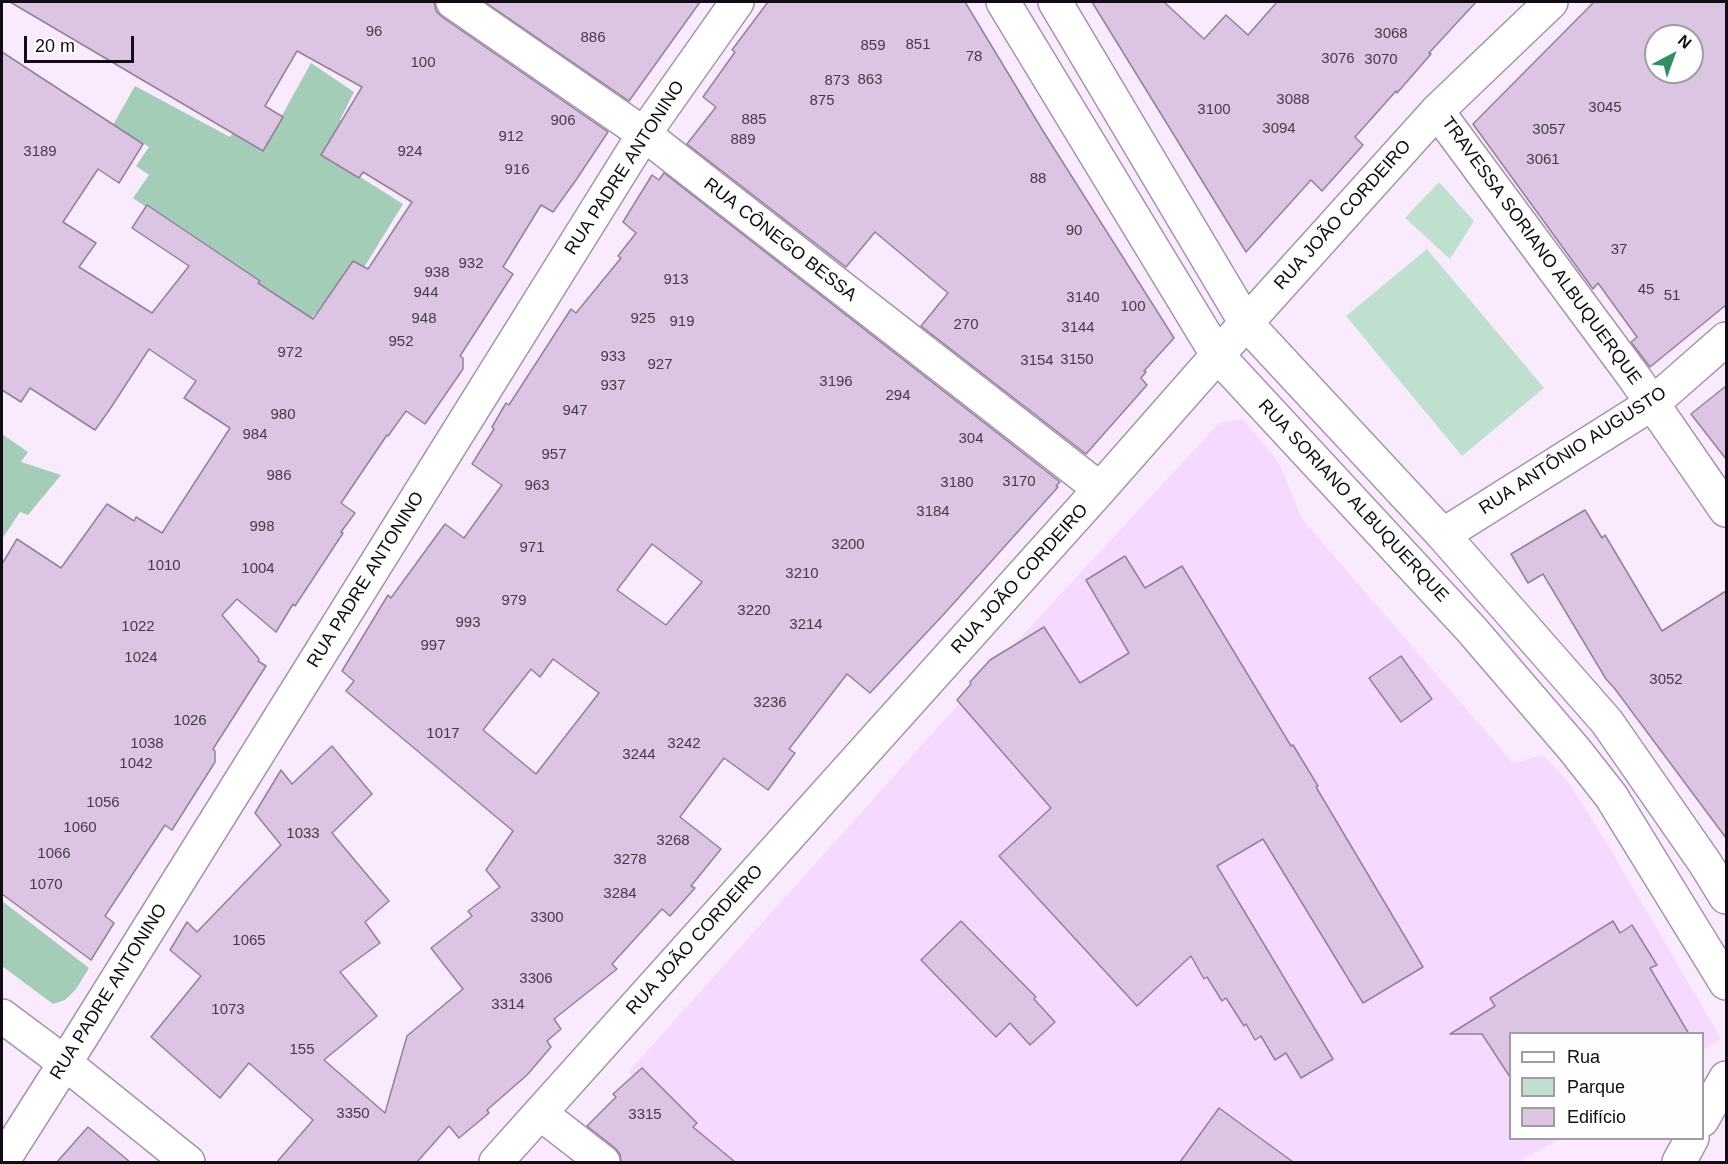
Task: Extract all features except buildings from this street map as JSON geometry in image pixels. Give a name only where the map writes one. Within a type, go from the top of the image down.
[{"type":"street","name":"RUA CÔNEGO BESSA","points":[[453,2],[644,134],[1100,489]]},
{"type":"street","name":"RUA PADRE ANTONINO","points":[[2,1162],[644,134],[737,2]]},
{"type":"street","name":"RUA SORIANO ALBUQUERQUE","points":[[1003,2],[1218,356],[1471,629],[1574,749],[1611,796],[1726,983]]},
{"type":"street","points":[[1055,2],[1246,323],[1443,535],[1607,722],[1726,897]]},
{"type":"street","name":"RUA JOÃO CORDEIRO","points":[[496,1162],[1437,111],[1543,4]]},
{"type":"street","name":"TRAVESSA SORIANO ALBUQUERQUE","points":[[1437,111],[1653,403],[1726,510]]},
{"type":"street","name":"RUA ANTÔNIO AUGUSTO","points":[[1443,535],[1653,403],[1726,339]]},
{"type":"street","points":[[1574,749],[1607,722]]},
{"type":"street","points":[[2,1016],[65,1063],[188,1162]]},
{"type":"street","points":[[1704,1116],[1726,1078]]},
{"type":"street","points":[[540,1113],[603,1162]]},
{"type":"street","points":[[1679,1162],[1691,1140]]},
{"type":"shaded area","points":[[1243,419],[1279,463],[1302,519],[1513,763],[1543,755],[1567,780],[1611,850],[1721,1039],[1704,1049],[1704,1032],[1509,1032],[1509,1140],[1556,1140],[1519,1162],[736,1162],[628,1072],[955,708],[1220,422]]},
{"type":"green space","points":[[311,63],[354,92],[340,120],[376,145],[357,175],[403,204],[336,313],[323,304],[310,320],[133,198],[149,175],[136,166],[149,147],[113,125],[135,86],[230,137],[247,110],[275,128]]},
{"type":"green space","points":[[1439,182],[1474,221],[1450,259],[1405,218]]},
{"type":"green space","points":[[1427,249],[1544,388],[1462,456],[1346,316]]},
{"type":"green space","points":[[2,434],[28,452],[21,462],[61,475],[28,515],[20,512],[2,539]]},
{"type":"green space","points":[[2,901],[89,968],[76,989],[65,1000],[53,1004],[2,966]]}]
